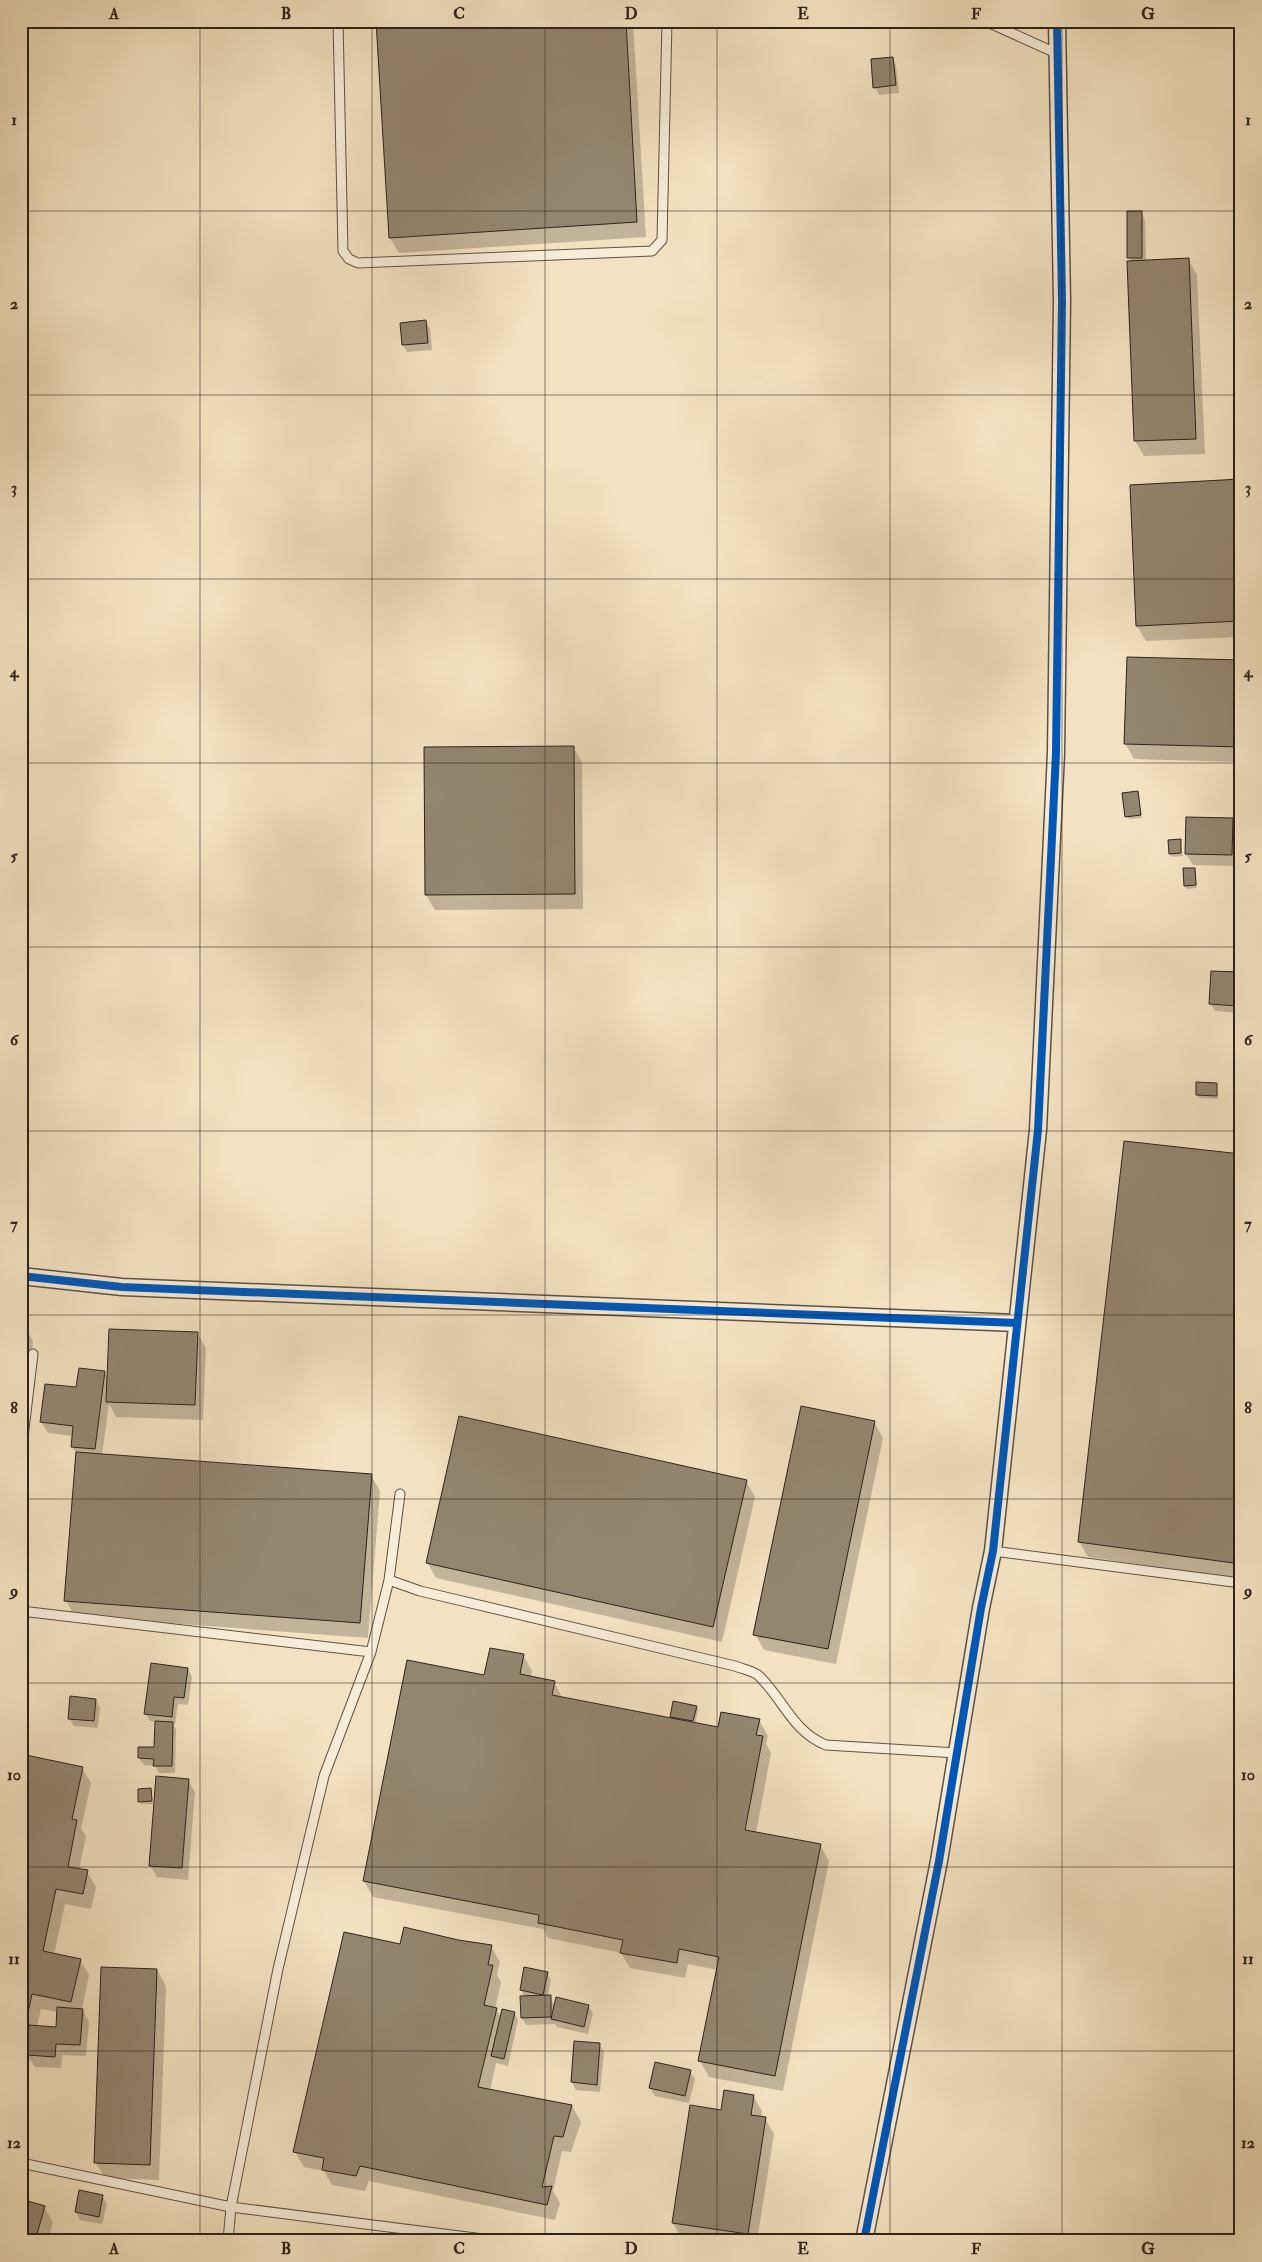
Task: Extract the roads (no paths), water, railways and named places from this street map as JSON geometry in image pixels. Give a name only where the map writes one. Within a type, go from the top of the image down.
[{"type":"street","points":[[864,2241],[939,1860],[993,1551],[1038,1130],[1056,753],[1062,301],[1057,21]]},
{"type":"street","points":[[21,1276],[122,1287],[1017,1323]]},
{"type":"lane","points":[[338,21],[343,251],[349,259],[358,263],[652,251],[662,240],[667,21]]},
{"type":"lane","points":[[986,21],[1058,54]]},
{"type":"lane","points":[[21,1454],[33,1354]]},
{"type":"lane","points":[[228,2241],[231,2206],[278,1969],[324,1776],[371,1652],[389,1580],[400,1494]]},
{"type":"lane","points":[[993,1551],[1241,1583]]},
{"type":"lane","points":[[389,1580],[420,1591],[734,1666],[758,1675],[799,1728],[812,1740],[826,1745],[957,1752]]},
{"type":"lane","points":[[21,1611],[371,1652]]},
{"type":"lane","points":[[21,2163],[231,2206],[498,2241]]}]
